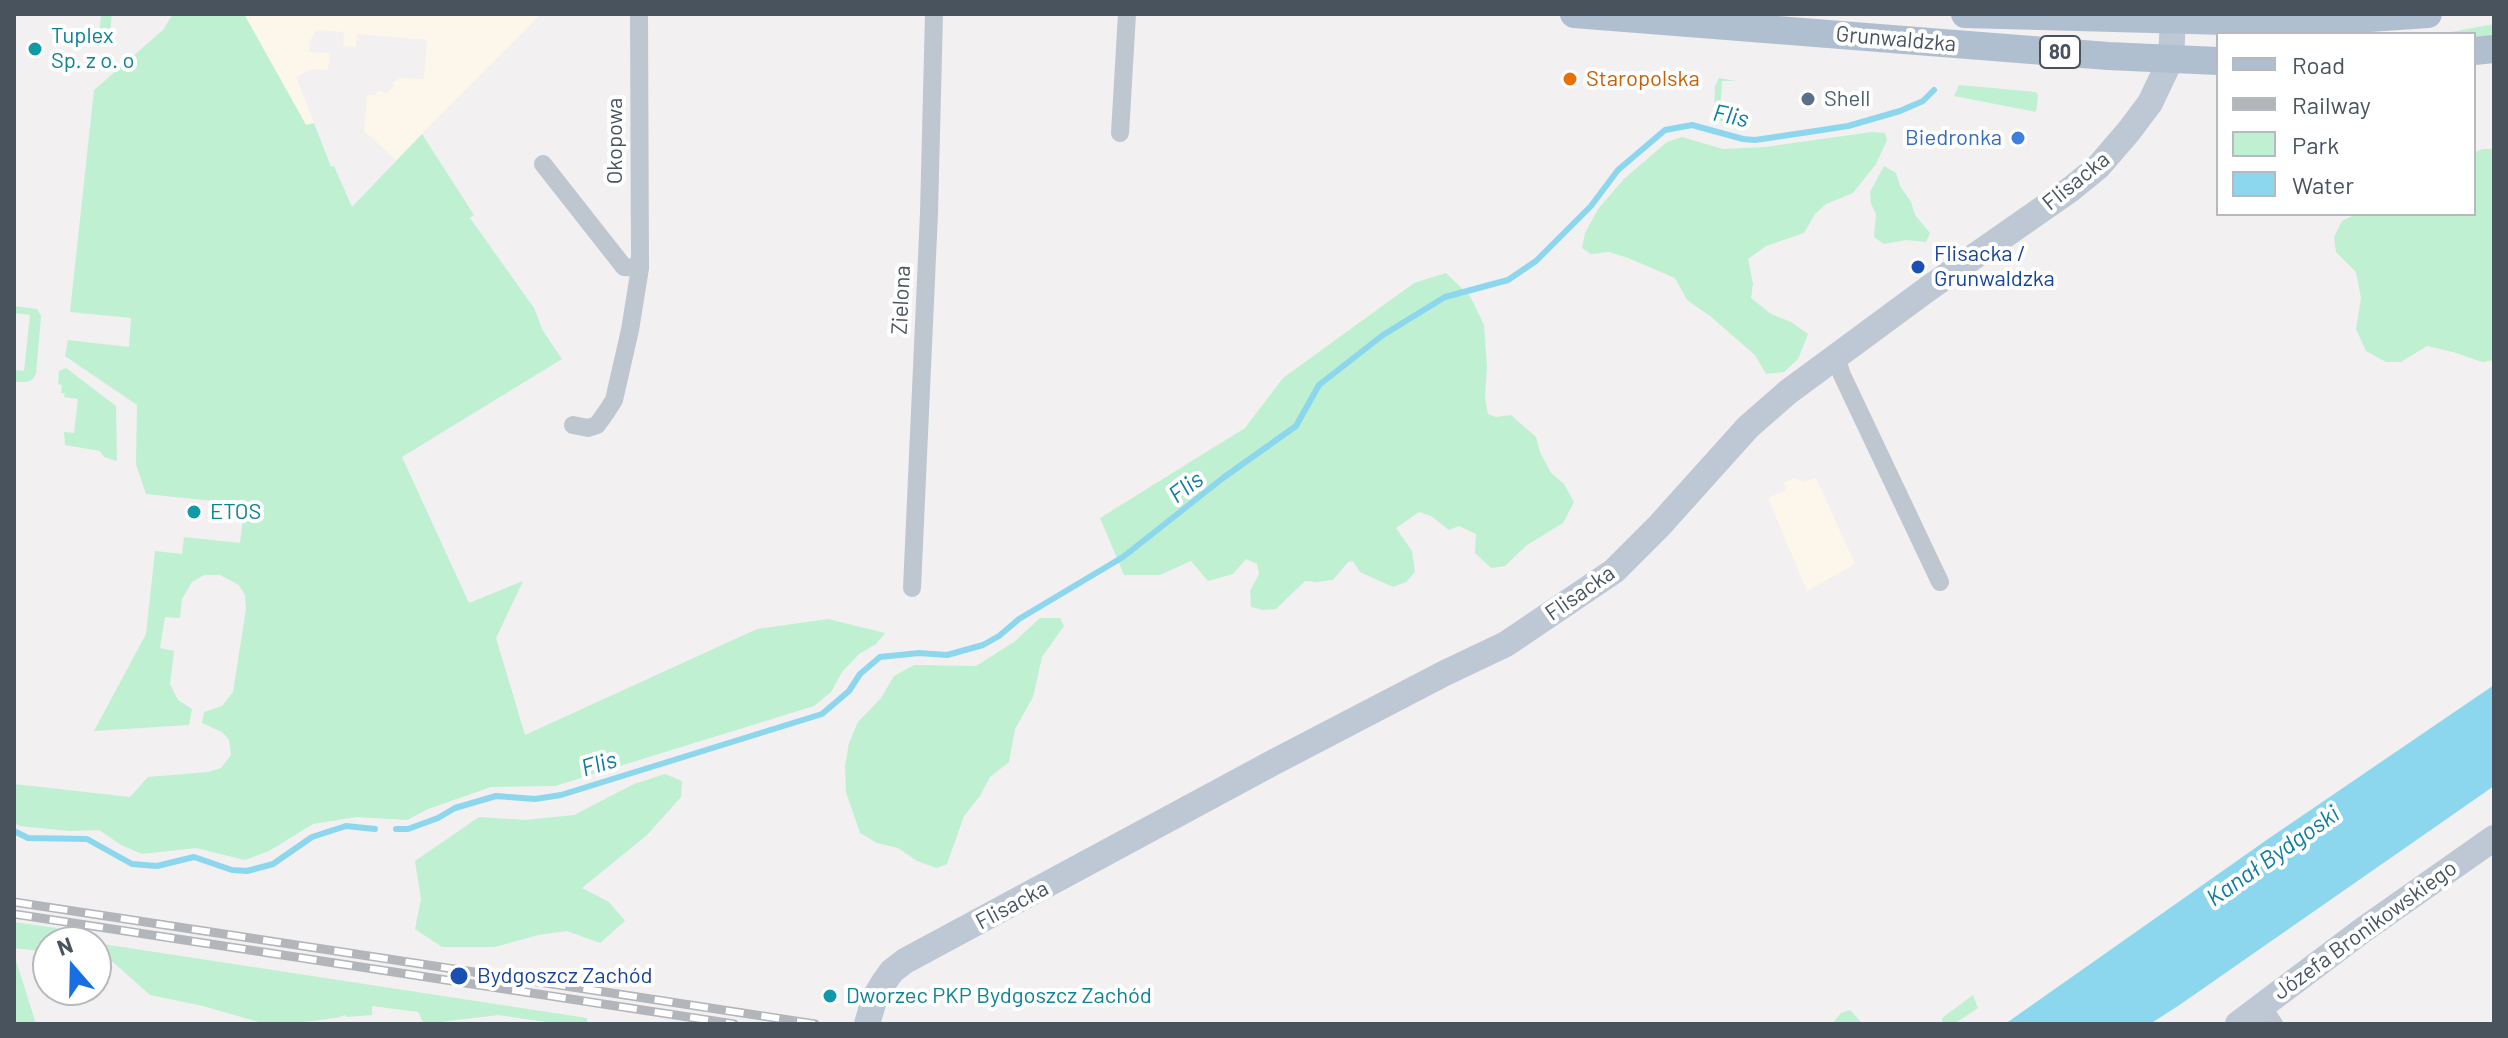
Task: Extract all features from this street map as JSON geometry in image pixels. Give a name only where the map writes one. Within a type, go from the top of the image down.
[{"type":"main road","name":"Grunwaldzka","points":[[1574,14],[2216,61]]},
{"type":"main road","name":"Grunwaldzka","points":[[1965,14],[2264,22],[2428,14]]},
{"type":"street","name":"Okopowa","points":[[573,425],[588,428],[597,425],[614,400],[640,268],[639,14]]},
{"type":"street","name":"Zielona","points":[[912,588],[929,213],[934,14]]},
{"type":"street","points":[[1120,133],[1127,14]]},
{"type":"street","name":"Flisacka","points":[[867,1024],[875,997],[884,982],[905,961],[1276,761],[1506,644],[1614,571],[1748,427],[1788,392],[2098,167],[2141,116],[2171,59],[2173,19]]},
{"type":"street","points":[[543,164],[624,267],[640,268]]},
{"type":"street","points":[[1836,357],[1940,582]]},
{"type":"street","name":"Józefa Bronikowskiego","points":[[2238,1024],[2268,1015],[2363,930],[2494,838]]},
{"type":"shaded area","points":[[244,14],[541,14],[396,160],[364,131],[367,95],[374,95],[379,90],[386,93],[394,86],[392,83],[400,78],[424,79],[427,40],[357,34],[356,47],[353,47],[343,46],[344,32],[317,30],[310,41],[309,52],[330,53],[328,70],[312,69],[296,77],[314,123],[307,126]]},
{"type":"shaded area","points":[[1794,478],[1805,482],[1816,478],[1855,564],[1807,591],[1768,498],[1786,490],[1784,482]]},
{"type":"green space","points":[[101,14],[112,14],[109,39],[99,39]]},
{"type":"green space","points":[[173,14],[244,14],[306,125],[314,123],[331,167],[334,166],[352,207],[422,134],[474,215],[470,218],[534,308],[543,331],[562,359],[402,457],[469,603],[523,581],[496,638],[525,735],[757,629],[828,619],[885,633],[842,672],[831,692],[814,706],[555,786],[491,787],[428,809],[407,820],[356,817],[313,824],[269,851],[245,860],[196,848],[142,854],[99,830],[69,831],[14,823],[14,784],[130,797],[148,777],[208,772],[221,768],[231,755],[229,740],[222,732],[202,723],[204,712],[222,706],[233,692],[246,609],[245,595],[239,585],[220,575],[204,575],[192,582],[182,599],[180,618],[165,617],[160,648],[174,651],[170,684],[178,700],[192,709],[189,725],[94,731],[146,634],[155,551],[182,554],[184,537],[240,543],[243,519],[260,520],[260,506],[146,494],[136,464],[137,405],[65,356],[68,340],[129,347],[131,318],[70,312],[94,90],[163,30]]},
{"type":"green space","points":[[2494,24],[2494,37],[2476,39],[2476,32],[2451,32]]},
{"type":"green space","points":[[1719,78],[1736,81],[1722,81],[1720,112],[1730,113],[1729,120],[1746,122],[1746,130],[1714,119],[1715,86]]},
{"type":"green space","points":[[1959,85],[2036,92],[2036,112],[1954,96]]},
{"type":"green space","points":[[1872,132],[1885,133],[1887,140],[1876,164],[1853,193],[1826,204],[1815,214],[1804,233],[1766,246],[1748,259],[1753,284],[1751,298],[1771,314],[1791,322],[1808,334],[1798,359],[1784,372],[1766,374],[1755,355],[1687,300],[1675,278],[1628,258],[1609,252],[1591,254],[1582,248],[1585,233],[1598,209],[1624,179],[1667,142],[1682,137],[1723,149],[1765,147]]},
{"type":"green space","points":[[2494,149],[2494,360],[2482,362],[2427,346],[2401,362],[2386,362],[2366,351],[2356,329],[2361,298],[2356,272],[2336,252],[2334,237],[2342,221],[2352,216],[2476,216],[2476,152]]},
{"type":"green space","points":[[1884,166],[1896,173],[1915,215],[1930,233],[1926,242],[1906,240],[1884,244],[1874,237],[1876,214],[1870,192]]},
{"type":"green space","points":[[1446,273],[1470,296],[1484,325],[1488,414],[1496,417],[1511,415],[1536,437],[1551,473],[1564,484],[1574,502],[1563,523],[1527,545],[1505,566],[1491,568],[1475,553],[1476,534],[1459,526],[1449,530],[1431,516],[1419,512],[1396,528],[1412,551],[1415,572],[1406,582],[1393,587],[1360,572],[1353,561],[1348,562],[1333,580],[1305,581],[1276,609],[1251,607],[1250,591],[1259,574],[1257,564],[1246,559],[1233,574],[1208,581],[1191,561],[1160,575],[1124,575],[1100,518],[1245,428],[1283,378],[1414,283]]},
{"type":"green space","points":[[14,306],[37,309],[41,316],[36,374],[27,382],[14,382],[14,370],[24,371],[30,315],[14,313]]},
{"type":"green space","points":[[66,368],[116,406],[117,461],[104,457],[100,451],[65,445],[64,432],[74,433],[78,399],[64,397],[65,393],[61,393],[59,371]]},
{"type":"green space","points":[[1040,618],[1060,618],[1064,626],[1042,657],[1033,697],[1015,729],[1009,762],[990,777],[964,816],[947,864],[937,868],[917,861],[898,848],[877,843],[860,833],[846,792],[845,766],[849,743],[858,722],[881,698],[894,676],[914,665],[976,666],[1014,642]]},
{"type":"green space","points":[[665,774],[682,781],[681,797],[647,835],[582,888],[609,902],[625,921],[600,943],[567,931],[495,947],[442,947],[415,929],[421,899],[415,861],[479,817],[526,820],[574,815],[634,784]]},
{"type":"green space","points":[[14,922],[42,926],[32,926],[32,950],[14,948]]},
{"type":"green space","points":[[112,945],[587,1018],[587,1024],[560,1024],[498,1015],[424,1024],[418,1012],[372,1006],[372,1015],[345,1015],[287,1024],[262,1023],[150,995],[113,962]]},
{"type":"green space","points":[[14,954],[36,1024],[14,1024]]},
{"type":"green space","points":[[1973,995],[1978,1008],[1954,1024],[1943,1024],[1942,1018]]},
{"type":"green space","points":[[1850,1010],[1863,1024],[1832,1024],[1841,1013]]},
{"type":"water","name":"Kanał Bydgoski","points":[[2494,685],[2494,786],[2178,1006],[2150,1024],[2005,1024],[2268,839]]},
{"type":"waterway","name":"Flis","points":[[396,829],[408,829],[455,808],[496,796],[535,799],[561,795],[822,714],[849,691],[860,674],[880,657],[919,653],[947,655],[983,645],[1019,619],[1123,557],[1223,478],[1296,426],[1319,385],[1383,335],[1445,297],[1508,280],[1536,261],[1591,206],[1618,170],[1665,130],[1692,125],[1755,140],[1809,132],[1848,126],[1900,111],[1923,101],[1934,90]]},
{"type":"waterway","name":"Flis","points":[[14,831],[28,838],[87,839],[132,864],[157,866],[194,857],[232,870],[247,871],[273,864],[312,837],[346,826],[375,829]]},
{"type":"railway","points":[[14,902],[815,1024]]},
{"type":"railway","points":[[14,914],[734,1024]]},
{"type":"place","name":"Tuplex Sp. z o. o","points":[[35,49]]},
{"type":"place","name":"Staropolska","points":[[1570,79]]},
{"type":"place","name":"Shell","points":[[1808,99]]},
{"type":"place","name":"Biedronka","points":[[2018,138]]},
{"type":"place","name":"Flisacka / Grunwaldzka","points":[[1918,267]]},
{"type":"place","name":"ETOS","points":[[194,512]]},
{"type":"place","name":"Bydgoszcz Zachód","points":[[459,976]]},
{"type":"place","name":"Dworzec PKP Bydgoszcz Zachód","points":[[830,996]]}]
